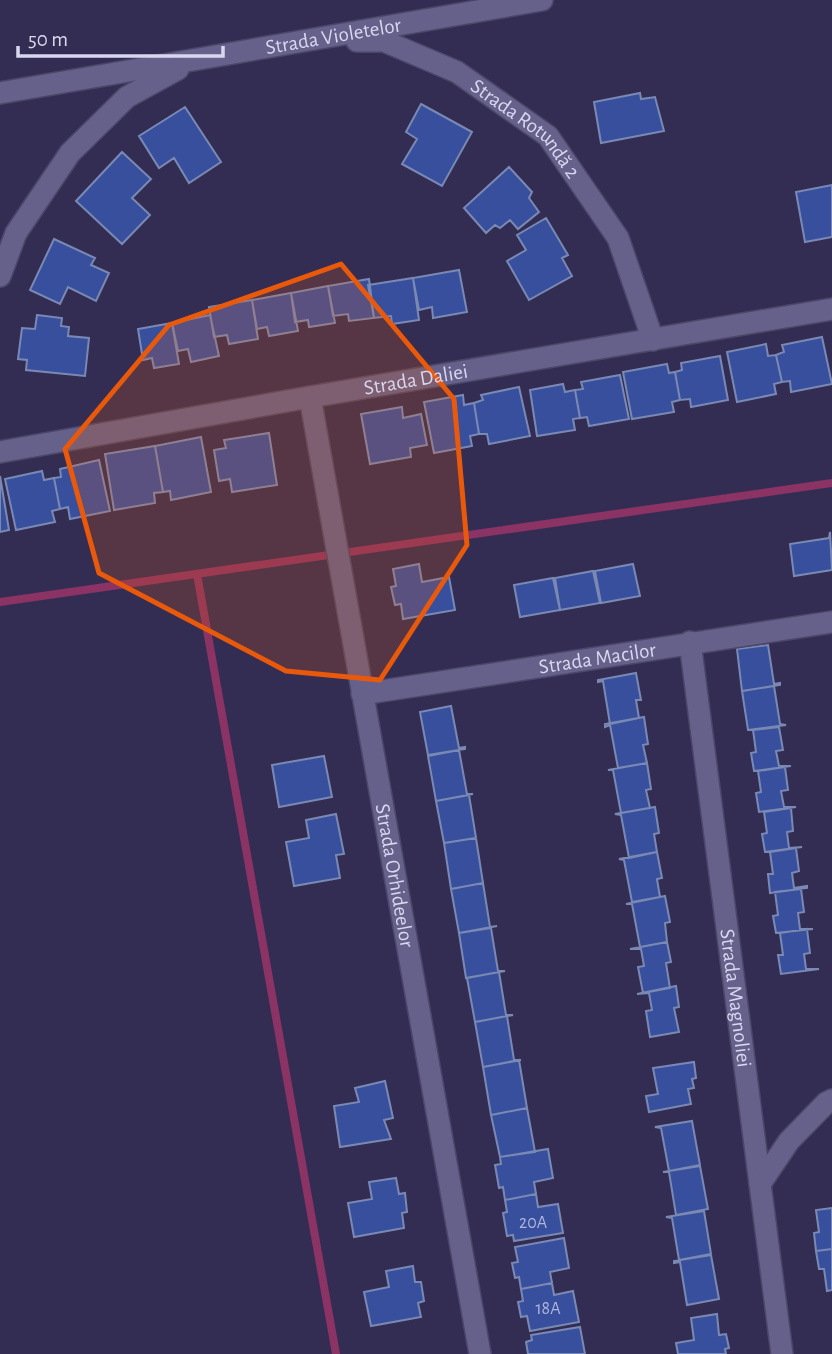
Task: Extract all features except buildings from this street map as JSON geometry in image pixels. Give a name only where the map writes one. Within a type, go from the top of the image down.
[{"type":"street","name":"Strada Violetelor","points":[[0,93],[542,0]]},
{"type":"street","name":"Strada Rotundă 2","points":[[299,41],[384,41],[457,72],[548,136],[618,237],[653,340]]},
{"type":"street","points":[[0,276],[16,233],[70,153],[127,97],[196,60]]},
{"type":"street","name":"Strada Daliei","points":[[0,452],[832,309]]},
{"type":"street","name":"Strada Orhideelor","points":[[310,397],[480,1354]]},
{"type":"street","name":"Strada Macilor","points":[[362,694],[832,622]]},
{"type":"street","name":"Strada Magnoliei","points":[[690,642],[782,1354]]},
{"type":"street","points":[[760,1184],[789,1141],[825,1102],[832,1100]]},
{"type":"highlighted area","points":[[341,264],[454,399],[467,545],[380,680],[286,671],[99,573],[65,449],[169,325]]},
{"type":"waterway","points":[[0,602],[832,483]]},
{"type":"waterway","points":[[197,574],[336,1354]]}]
